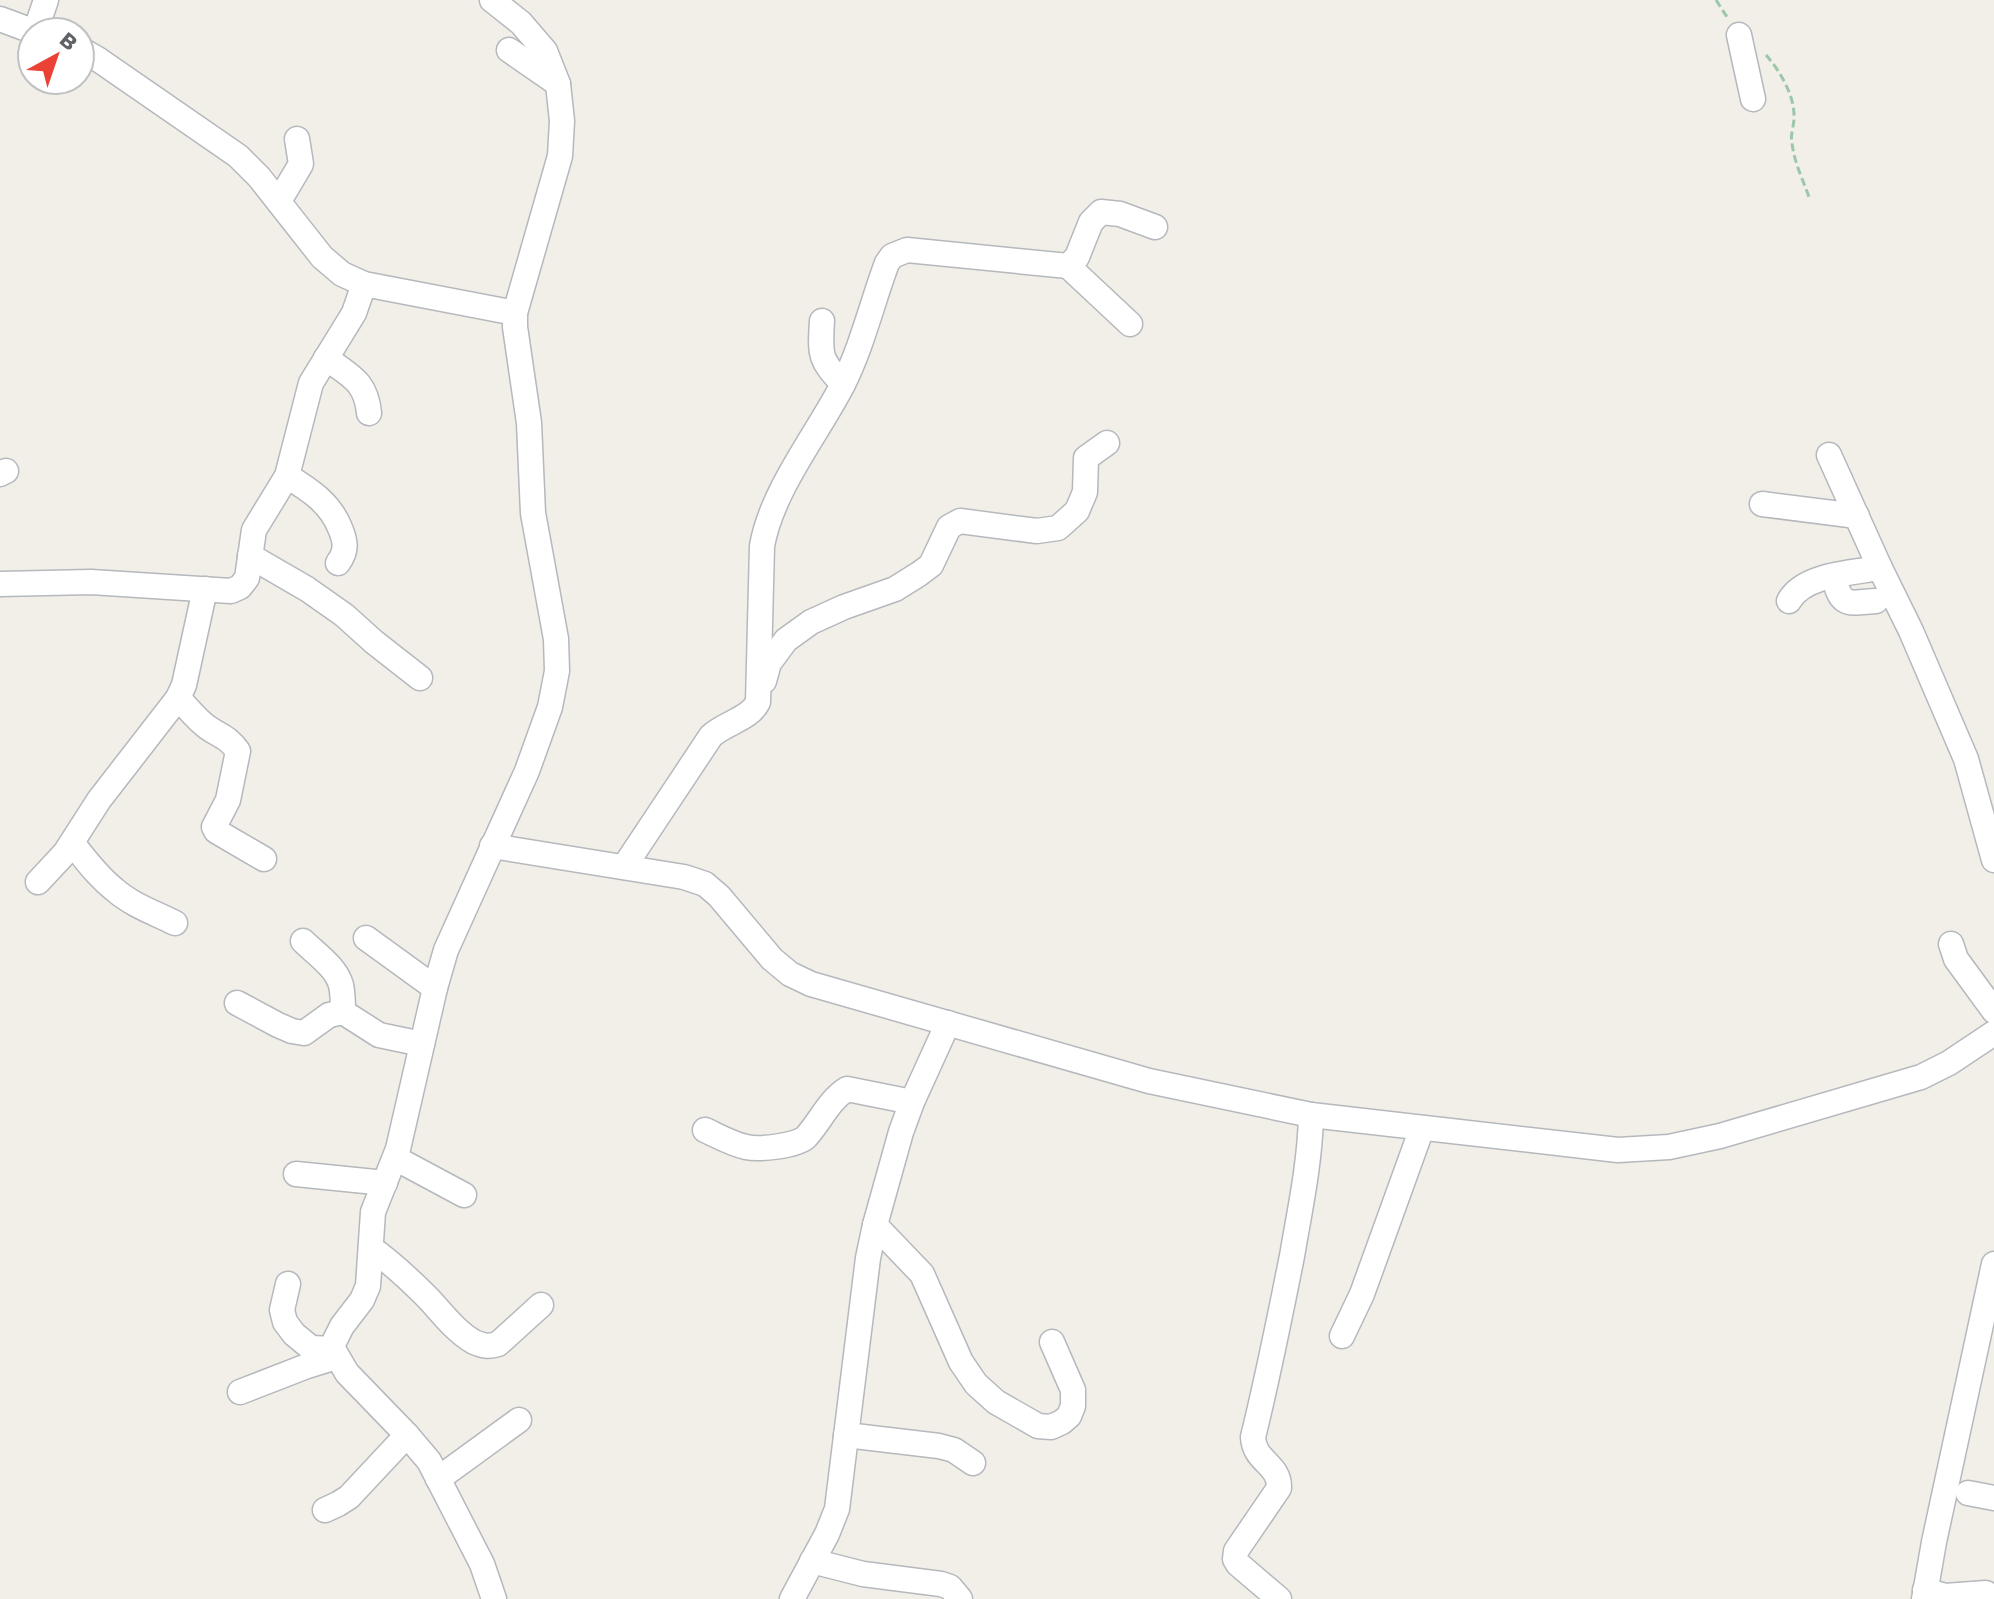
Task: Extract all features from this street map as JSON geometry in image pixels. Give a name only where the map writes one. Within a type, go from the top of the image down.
[{"type":"street","points":[[240,1392],[334,1353],[342,1326],[362,1300],[368,1286],[373,1212],[395,1158],[446,950],[527,771],[550,707],[557,671],[556,639],[533,513],[529,423],[515,313],[560,156],[562,121],[558,84],[545,51],[521,23],[492,0]]},
{"type":"street","points":[[1739,35],[1753,99]]},
{"type":"street","points":[[509,50],[558,84]]},
{"type":"street","points":[[96,58],[238,156],[279,201],[322,257],[342,274],[364,284],[515,313]]},
{"type":"street","points":[[279,201],[301,164],[297,139]]},
{"type":"street","points":[[1068,266],[1077,257],[1091,222],[1101,212],[1120,214],[1155,227]]},
{"type":"street","points":[[758,702],[762,546],[766,524],[775,502],[843,384],[892,256],[907,250],[1068,266],[1130,324]]},
{"type":"street","points":[[0,584],[91,582],[231,591],[240,587],[247,578],[254,530],[287,476],[311,383],[354,313],[364,284]]},
{"type":"street","points":[[822,321],[820,354],[829,370],[843,384]]},
{"type":"street","points":[[326,358],[364,389],[369,413]]},
{"type":"street","points":[[624,867],[711,736],[719,728],[755,709],[769,663],[786,640],[811,622],[895,589],[919,574],[931,565],[949,527],[960,521],[1037,531],[1058,528],[1077,511],[1085,492],[1086,458],[1107,443]]},
{"type":"street","points":[[1829,455],[1911,631],[1966,759],[1992,849]]},
{"type":"street","points":[[287,476],[313,492],[336,518],[345,541],[344,555],[338,563]]},
{"type":"street","points":[[1762,504],[1857,516]]},
{"type":"street","points":[[250,556],[344,615],[420,678]]},
{"type":"street","points":[[1789,601],[1797,590],[1809,582],[1880,568]]},
{"type":"street","points":[[1834,577],[1839,595],[1846,601],[1876,601]]},
{"type":"street","points":[[38,882],[73,844],[99,800],[178,698],[184,685],[205,589]]},
{"type":"street","points":[[178,698],[197,719],[229,739],[238,751],[228,800],[214,827],[216,831],[264,859]]},
{"type":"street","points":[[73,844],[113,889],[126,899],[175,923]]},
{"type":"street","points":[[492,846],[684,877],[705,884],[719,896],[772,959],[790,974],[811,984],[1149,1081],[1311,1115],[1618,1150],[1669,1147],[1720,1136],[1921,1077],[1949,1063],[1994,1033]]},
{"type":"street","points":[[366,938],[435,988]]},
{"type":"street","points":[[303,941],[337,977],[343,1012]]},
{"type":"street","points":[[1951,944],[1952,953],[1994,1011]]},
{"type":"street","points":[[237,1003],[292,1031],[304,1033],[329,1015],[343,1012],[379,1035],[422,1044]]},
{"type":"street","points":[[792,1599],[837,1509],[868,1258],[875,1225],[901,1132],[948,1023]]},
{"type":"street","points":[[705,1130],[747,1148],[791,1144],[801,1142],[839,1094],[847,1089],[912,1102]]},
{"type":"street","points":[[1279,1599],[1235,1559],[1236,1551],[1279,1488],[1277,1472],[1254,1448],[1253,1437],[1296,1229],[1310,1151],[1311,1115]]},
{"type":"street","points":[[1342,1336],[1362,1294],[1422,1128]]},
{"type":"street","points":[[395,1158],[464,1195]]},
{"type":"street","points":[[296,1174],[385,1183]]},
{"type":"street","points":[[875,1225],[922,1274],[961,1362],[976,1384],[996,1402],[1038,1426],[1051,1427],[1062,1422],[1073,1406],[1073,1390],[1052,1342]]},
{"type":"street","points":[[371,1248],[399,1269],[459,1330],[472,1341],[483,1345],[490,1347],[498,1344],[541,1305]]},
{"type":"street","points":[[1986,1593],[1924,1595],[1958,1491],[1994,1264]]},
{"type":"street","points":[[288,1284],[282,1310],[285,1322],[311,1348],[334,1353],[347,1373],[429,1461],[482,1564],[494,1599]]},
{"type":"street","points":[[438,1479],[519,1420]]},
{"type":"street","points":[[325,1510],[349,1497],[407,1435]]},
{"type":"street","points":[[846,1435],[939,1446],[954,1450],[973,1463]]},
{"type":"street","points":[[1958,1491],[1994,1498]]},
{"type":"street","points":[[812,1561],[863,1574],[941,1584],[950,1587],[960,1599]]}]
